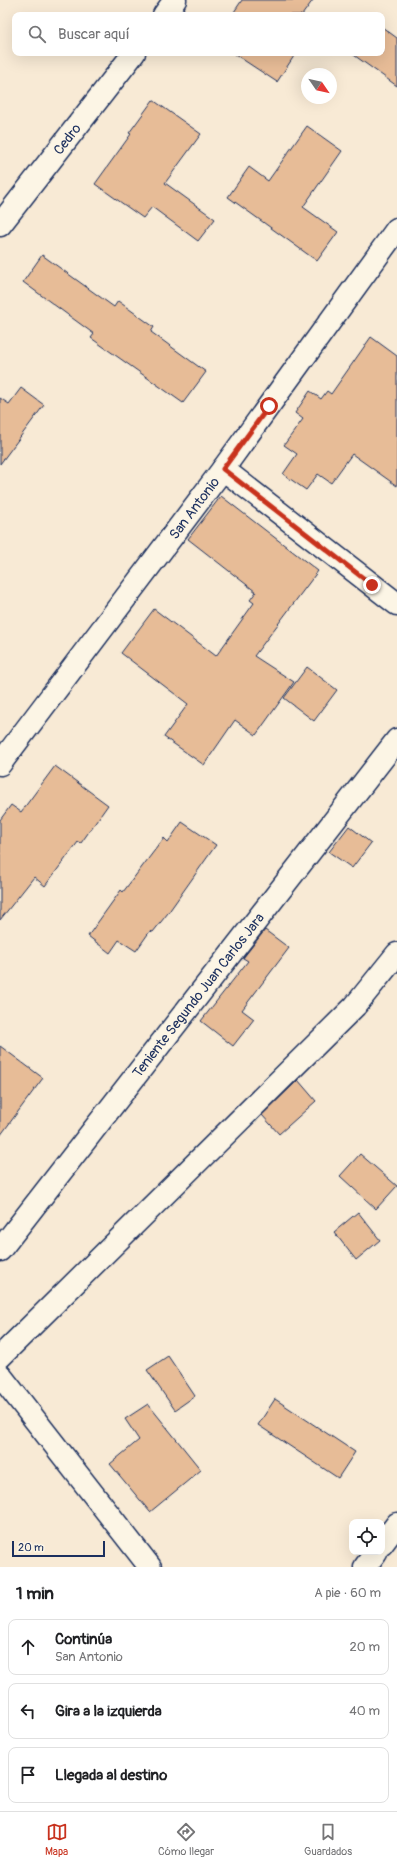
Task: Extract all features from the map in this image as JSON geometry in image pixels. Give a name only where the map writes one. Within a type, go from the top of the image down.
[{"type":"street","points":[[166,12],[175,0]]},
{"type":"street","name":"Cedro","points":[[0,225],[132,56]]},
{"type":"street","name":"San Antonio","points":[[0,764],[223,469],[397,229]]},
{"type":"street","points":[[223,469],[397,604]]},
{"type":"street","name":"Teniente Segundo Juan Carlos Jara","points":[[0,1250],[397,740]]},
{"type":"street","points":[[0,1357],[355,1006],[397,954]]},
{"type":"street","points":[[0,1375],[150,1567]]},
{"type":"street","points":[[385,1540],[397,1524]]},
{"type":"street","points":[[365,1567],[374,1555]]},
{"type":"building","points":[[242,0],[313,0],[304,12],[234,12]]},
{"type":"building","points":[[385,29],[397,38],[397,86],[355,56],[385,56]]},
{"type":"building","points":[[238,56],[294,56],[277,82]]},
{"type":"building","points":[[153,100],[201,134],[165,183],[215,219],[198,241],[152,207],[143,218],[95,184],[131,134],[129,133]]},
{"type":"building","points":[[307,126],[342,151],[303,207],[338,232],[317,261],[228,197],[249,167],[268,181]]},
{"type":"building","points":[[42,255],[114,307],[118,301],[154,327],[151,332],[206,372],[183,403],[91,338],[94,334],[23,282]]},
{"type":"building","points":[[371,337],[397,356],[397,486],[352,454],[331,483],[318,474],[306,490],[283,474],[297,454],[284,445],[303,419],[295,413],[310,391],[321,399],[327,391],[331,394]]},
{"type":"building","points":[[21,388],[44,405],[0,464],[0,398],[9,404]]},
{"type":"building","points":[[221,496],[318,571],[254,656],[294,682],[256,735],[235,720],[204,765],[164,737],[188,704],[121,653],[154,609],[216,656],[254,603],[250,600],[256,592],[188,539]]},
{"type":"building","points":[[307,667],[337,690],[314,721],[284,698]]},
{"type":"building","points":[[55,766],[108,805],[81,843],[78,842],[45,886],[34,877],[0,920],[0,820],[11,805],[21,812]]},
{"type":"building","points":[[182,822],[216,845],[168,913],[153,932],[150,931],[136,951],[119,940],[110,953],[88,936],[121,890],[123,892],[164,838],[168,842]]},
{"type":"building","points":[[349,826],[371,843],[352,868],[329,852]]},
{"type":"building","points":[[265,930],[289,948],[242,1010],[254,1019],[233,1046],[201,1021],[248,961],[243,958]]},
{"type":"building","points":[[0,1046],[43,1078],[0,1136]]},
{"type":"building","points":[[298,1080],[316,1101],[279,1134],[262,1115]]},
{"type":"building","points":[[360,1154],[397,1186],[376,1209],[340,1176]]},
{"type":"building","points":[[358,1212],[380,1240],[356,1260],[334,1232]]},
{"type":"building","points":[[168,1356],[195,1396],[175,1410],[147,1370]]},
{"type":"building","points":[[275,1399],[355,1452],[338,1478],[258,1425]]},
{"type":"building","points":[[148,1404],[201,1470],[150,1512],[110,1464],[139,1440],[125,1419]]},
{"type":"route","points":[[269,406],[223,469],[372,585]]}]
